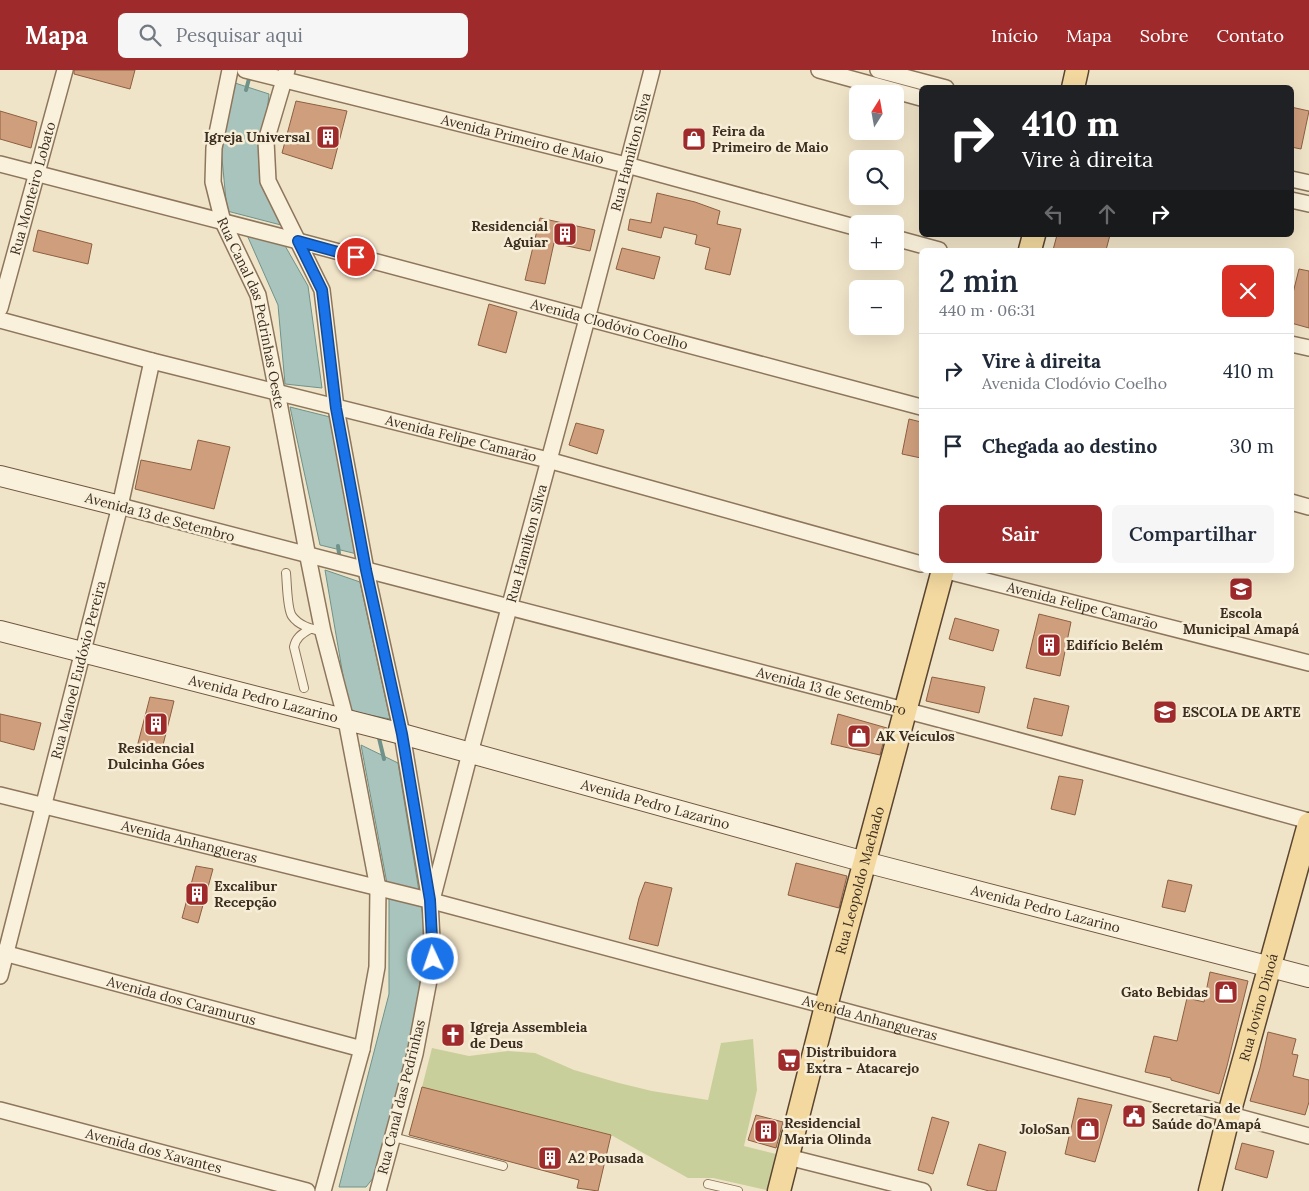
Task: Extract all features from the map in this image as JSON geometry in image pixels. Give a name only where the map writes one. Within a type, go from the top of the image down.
[{"type":"main road","points":[[1074,85],[1077,70]]},
{"type":"main road","name":"Avenida 13 de Setembro","points":[[0,476],[120,506]]},
{"type":"main road","name":"Rua Leopoldo Machado","points":[[779,1191],[826,1006],[942,573]]},
{"type":"main road","name":"Avenida Pedro Lazarino","points":[[0,631],[402,734],[865,862],[1309,977]]},
{"type":"main road","name":"Rua Jovino Dinoá","points":[[1210,1191],[1229,1114],[1309,822]]},
{"type":"street","name":"Rua Monteiro Lobato","points":[[0,308],[65,70]]},
{"type":"street","name":"Rua Canal das Pedrinhas Oeste","points":[[230,70],[214,148],[213,182],[258,295],[282,393],[314,558]]},
{"type":"street","name":"Avenida Primeiro de Maio","points":[[245,70],[281,76],[849,226]]},
{"type":"street","name":"Rua Hamilton Silva","points":[[428,900],[470,753],[652,70]]},
{"type":"street","points":[[819,70],[919,97]]},
{"type":"street","points":[[878,70],[935,85]]},
{"type":"street","name":"Rua Canal das Pedrinhas","points":[[281,76],[266,142],[268,181],[322,290],[332,407],[359,569],[402,734],[428,900],[433,959],[415,1054],[378,1191]]},
{"type":"street","points":[[0,164],[228,223]]},
{"type":"street","points":[[1294,180],[1309,184]]},
{"type":"street","points":[[1294,201],[1309,204]]},
{"type":"street","name":"Avenida Clodóvio Coelho","points":[[228,223],[919,406]]},
{"type":"street","points":[[904,240],[932,248]]},
{"type":"street","name":"Avenida Felipe Camarão","points":[[0,320],[332,407],[548,460],[919,563]]},
{"type":"street","points":[[1294,345],[1309,348]]},
{"type":"street","name":"Rua Manoel Eudóxio Pereira","points":[[0,976],[3,953],[120,506],[152,361]]},
{"type":"street","points":[[1294,503],[1309,506]]},
{"type":"street","name":"Avenida 13 de Setembro","points":[[120,506],[314,558],[905,710],[1309,822]]},
{"type":"street","points":[[314,558],[316,630],[346,720],[380,888],[378,967],[362,1049],[323,1191]]},
{"type":"street","name":"Avenida Felipe Camarão","points":[[955,573],[1309,663]]},
{"type":"street","name":"Avenida Anhangueras","points":[[0,795],[428,900],[1309,1136]]},
{"type":"street","name":"Avenida dos Caramurus","points":[[3,953],[362,1049]]},
{"type":"street","name":"Avenida dos Xavantes","points":[[0,1110],[307,1191]]},
{"type":"street","points":[[788,1157],[923,1191]]},
{"type":"lane","points":[[286,573],[291,615],[297,621],[316,630]]},
{"type":"lane","points":[[304,688],[294,647],[295,641],[300,635],[316,630]]},
{"type":"lane","points":[[392,1137],[503,1166]]},
{"type":"lane","points":[[708,1184],[738,1191]]},
{"type":"green space","points":[[753,1039],[757,1090],[744,1146],[780,1155],[771,1191],[713,1178],[688,1178],[611,1135],[422,1087],[432,1048],[469,1056],[508,1051],[535,1053],[574,1070],[619,1083],[652,1091],[708,1100],[721,1043]]},
{"type":"water","points":[[235,83],[269,94],[260,180],[281,225],[227,211],[221,148]]},
{"type":"water","points":[[247,235],[284,244],[308,286],[322,388],[285,384],[278,305]]},
{"type":"water","points":[[290,407],[330,417],[357,554],[320,545]]},
{"type":"water","points":[[325,570],[360,582],[390,719],[349,711]]},
{"type":"water","points":[[361,745],[398,763],[424,922],[418,1013],[377,1173],[366,1187],[339,1187],[389,994],[389,894]]},
{"type":"building","points":[[74,70],[135,70],[130,89],[74,74]]},
{"type":"building","points":[[296,101],[347,111],[332,169],[282,153]]},
{"type":"building","points":[[1294,108],[1309,111],[1301,149],[1294,148]]},
{"type":"building","points":[[0,111],[37,122],[31,148],[0,139]]},
{"type":"building","points":[[657,193],[695,202],[720,211],[717,224],[741,229],[730,275],[705,269],[710,248],[695,244],[697,235],[664,227],[661,238],[628,230],[630,219],[651,223]]},
{"type":"building","points":[[540,218],[595,230],[590,251],[554,243],[545,284],[525,280]]},
{"type":"building","points":[[38,230],[92,244],[88,264],[33,251]]},
{"type":"building","points":[[1056,237],[1109,237],[1107,248],[1054,248]]},
{"type":"building","points":[[622,248],[660,257],[654,279],[616,269]]},
{"type":"building","points":[[1299,269],[1309,271],[1309,328],[1294,324],[1294,289]]},
{"type":"building","points":[[489,304],[517,312],[506,353],[478,345]]},
{"type":"building","points":[[909,419],[919,422],[919,458],[902,454]]},
{"type":"building","points":[[576,423],[604,430],[597,454],[569,445]]},
{"type":"building","points":[[198,440],[230,447],[214,509],[135,489],[141,460],[191,470]]},
{"type":"building","name":"Edifício Belém","points":[[1039,614],[1071,622],[1060,676],[1026,668]]},
{"type":"building","points":[[955,618],[999,630],[993,651],[949,639]]},
{"type":"building","points":[[932,677],[985,687],[979,713],[926,701]]},
{"type":"building","name":"Residencial Dulcinha Góes","points":[[150,697],[174,701],[161,753],[137,747]]},
{"type":"building","points":[[1034,698],[1069,706],[1062,736],[1027,728]]},
{"type":"building","points":[[0,714],[41,723],[34,750],[0,741]]},
{"type":"building","name":"AK Veículos","points":[[838,714],[887,728],[880,755],[831,744]]},
{"type":"building","points":[[1059,776],[1083,780],[1075,815],[1051,809]]},
{"type":"building","points":[[796,863],[847,876],[839,908],[788,895]]},
{"type":"building","name":"Excalibur Recepção","points":[[196,866],[213,869],[198,923],[182,918]]},
{"type":"building","points":[[1168,880],[1192,885],[1185,912],[1162,907]]},
{"type":"building","points":[[645,882],[672,888],[658,946],[629,939]]},
{"type":"building","points":[[1210,972],[1248,981],[1219,1094],[1171,1080],[1171,1078],[1145,1072],[1154,1036],[1177,1041],[1187,998],[1204,1002]]},
{"type":"building","points":[[1268,1032],[1296,1039],[1292,1054],[1298,1055],[1293,1076],[1309,1080],[1309,1102],[1305,1115],[1250,1101]]},
{"type":"building","name":"A2 Pousada","points":[[422,1087],[611,1135],[598,1191],[577,1188],[579,1180],[409,1135]]},
{"type":"building","name":"JoloSan","points":[[1078,1098],[1112,1105],[1095,1162],[1065,1154]]},
{"type":"building","name":"Residencial Maria Olinda","points":[[756,1115],[783,1122],[776,1148],[748,1140]]},
{"type":"building","points":[[932,1117],[949,1122],[933,1174],[918,1170]]},
{"type":"building","points":[[1242,1143],[1274,1151],[1267,1178],[1235,1169]]},
{"type":"building","points":[[979,1144],[1006,1152],[996,1191],[967,1185]]},
{"type":"waterway","points":[[246,90],[250,75]]},
{"type":"waterway","points":[[338,546],[340,561]]},
{"type":"waterway","points":[[378,734],[384,759]]},
{"type":"place","name":"Igreja Universal","points":[[328,137]]},
{"type":"place","name":"Feira da Primeiro de Maio","points":[[694,139]]},
{"type":"place","name":"Residencial Aguiar","points":[[565,234]]},
{"type":"place","name":"Escola Municipal Amapá","points":[[1241,589]]},
{"type":"place","name":"Edifício Belém","points":[[1049,645]]},
{"type":"place","name":"ESCOLA DE ARTE","points":[[1165,712]]},
{"type":"place","name":"Residencial Dulcinha Góes","points":[[156,724]]},
{"type":"place","name":"AK Veículos","points":[[859,736]]},
{"type":"place","name":"Excalibur Recepção","points":[[197,894]]},
{"type":"place","name":"Gato Bebidas","points":[[1226,992]]},
{"type":"place","name":"Igreja Assembleia de Deus","points":[[453,1035]]},
{"type":"place","name":"Distribuidora Extra - Atacarejo","points":[[789,1060]]},
{"type":"place","name":"Secretaria de Saúde do Amapá","points":[[1134,1116]]},
{"type":"place","name":"JoloSan","points":[[1088,1129]]},
{"type":"place","name":"Residencial Maria Olinda","points":[[766,1131]]},
{"type":"place","name":"A2 Pousada","points":[[550,1158]]},
{"type":"route","points":[[356,257],[298,241],[322,290],[336,408],[366,570],[402,734],[430,900],[433,959]]}]
